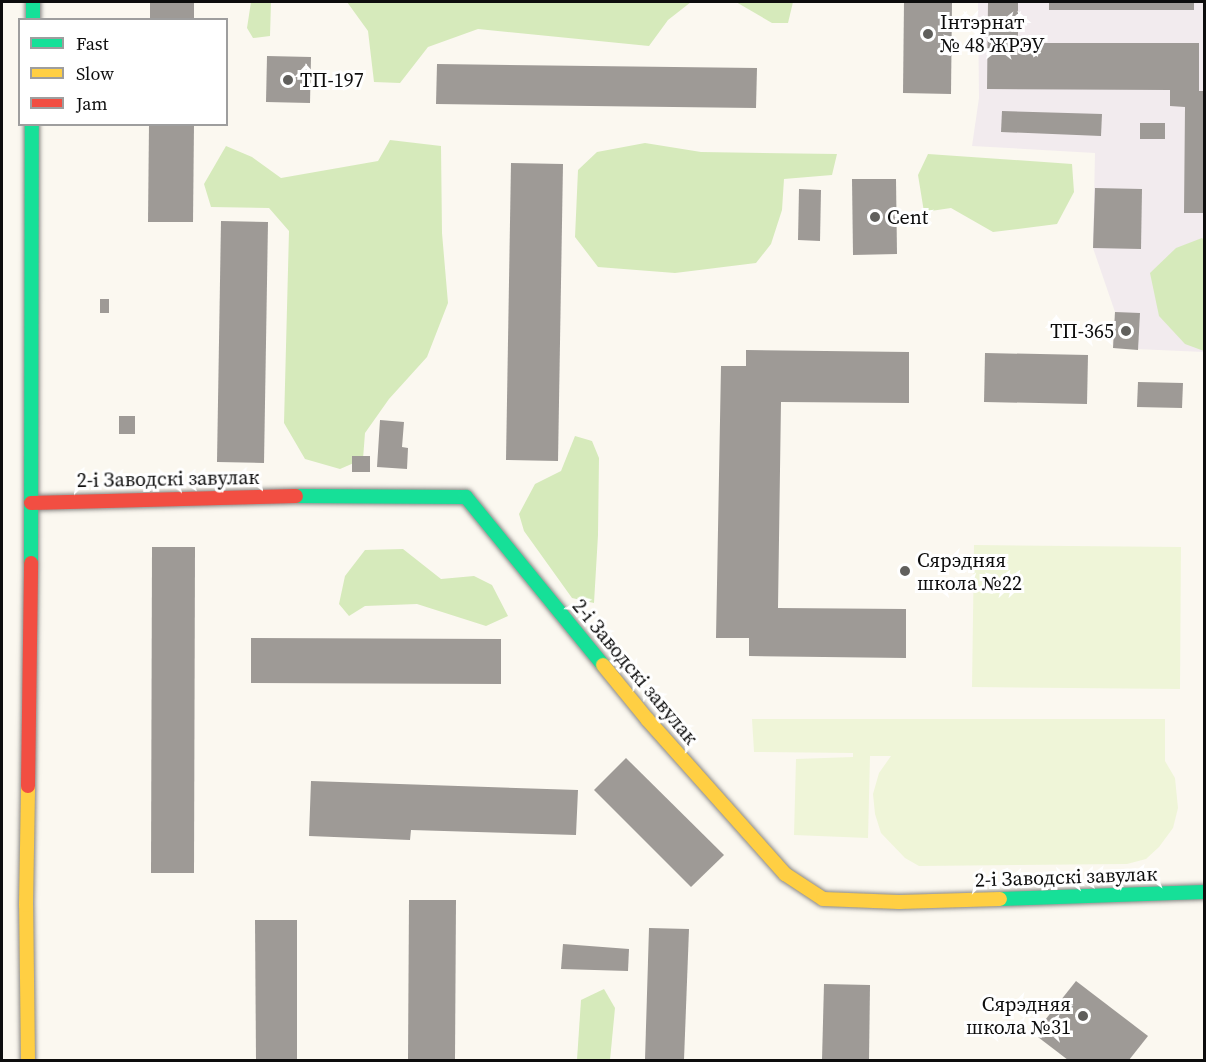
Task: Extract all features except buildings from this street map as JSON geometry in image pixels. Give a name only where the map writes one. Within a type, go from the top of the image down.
[{"type":"street","points":[[33,2],[33,18]]},
{"type":"street","points":[[28,1060],[26,905],[31,502],[32,126]]},
{"type":"street","name":"2-і Заводскі завулак","points":[[31,502],[294,496],[466,497],[502,545],[662,737],[785,874],[823,899],[898,902],[1204,892]]},
{"type":"shaded area","points":[[978,2],[1204,2],[1204,352],[1113,348],[1115,312],[1093,248],[1095,153],[972,146],[979,98]]},
{"type":"green space","points":[[251,2],[271,2],[270,36],[253,38],[247,28]]},
{"type":"green space","points":[[347,2],[691,2],[668,20],[649,46],[478,29],[428,47],[400,83],[374,82],[368,31]]},
{"type":"green space","points":[[736,2],[793,2],[788,23],[772,23]]},
{"type":"green space","points":[[390,140],[441,146],[442,233],[448,303],[427,357],[389,399],[365,433],[363,459],[340,469],[305,459],[284,423],[289,231],[269,208],[211,207],[204,184],[226,146],[252,157],[281,178],[378,161]]},
{"type":"green space","points":[[645,143],[701,152],[837,154],[832,175],[784,179],[782,210],[771,244],[756,263],[675,273],[598,267],[575,237],[578,170],[597,152]]},
{"type":"green space","points":[[928,154],[1072,164],[1074,192],[1057,224],[993,232],[951,208],[924,212],[918,175]]},
{"type":"green space","points":[[1202,238],[1204,240],[1204,351],[1185,344],[1159,316],[1150,273],[1176,248]]},
{"type":"green space","points":[[575,436],[592,441],[599,458],[594,603],[572,598],[524,531],[519,514],[535,484],[561,471]]},
{"type":"green space","points":[[974,545],[1181,547],[1180,689],[972,687]]},
{"type":"green space","points":[[403,549],[441,579],[474,576],[492,585],[508,616],[486,626],[417,604],[365,606],[349,616],[339,604],[345,576],[365,550]]},
{"type":"green space","points":[[752,719],[1165,719],[1165,761],[1175,778],[1178,808],[1173,828],[1159,847],[1146,859],[1127,864],[919,866],[905,858],[881,833],[875,814],[873,794],[879,773],[891,756],[870,756],[868,838],[794,835],[796,759],[853,757],[853,753],[754,752]]},
{"type":"green space","points":[[604,989],[615,1008],[610,1060],[577,1060],[581,1000]]},
{"type":"traffic: fast","points":[[33,2],[33,18]]},
{"type":"traffic: fast","points":[[31,563],[32,126]]},
{"type":"traffic: fast","points":[[296,496],[466,497],[603,665]]},
{"type":"traffic: fast","points":[[1000,899],[1204,892]]},
{"type":"traffic: slow","points":[[603,665],[647,719],[785,874],[823,899],[899,902],[1000,899]]},
{"type":"traffic: slow","points":[[28,786],[26,905],[28,1060]]},
{"type":"traffic: jam","points":[[31,503],[296,496]]},
{"type":"traffic: jam","points":[[28,786],[31,563]]},
{"type":"place","name":"Інтэрнат № 48 ЖРЭУ","points":[[928,34]]},
{"type":"place","name":"ТП-197","points":[[288,80]]},
{"type":"place","name":"Cent","points":[[875,217]]},
{"type":"place","name":"ТП-365","points":[[1126,331]]},
{"type":"place","name":"Сярэдняя школа №22","points":[[905,571]]},
{"type":"place","name":"Сярэдняя школа №31","points":[[1083,1016]]}]
